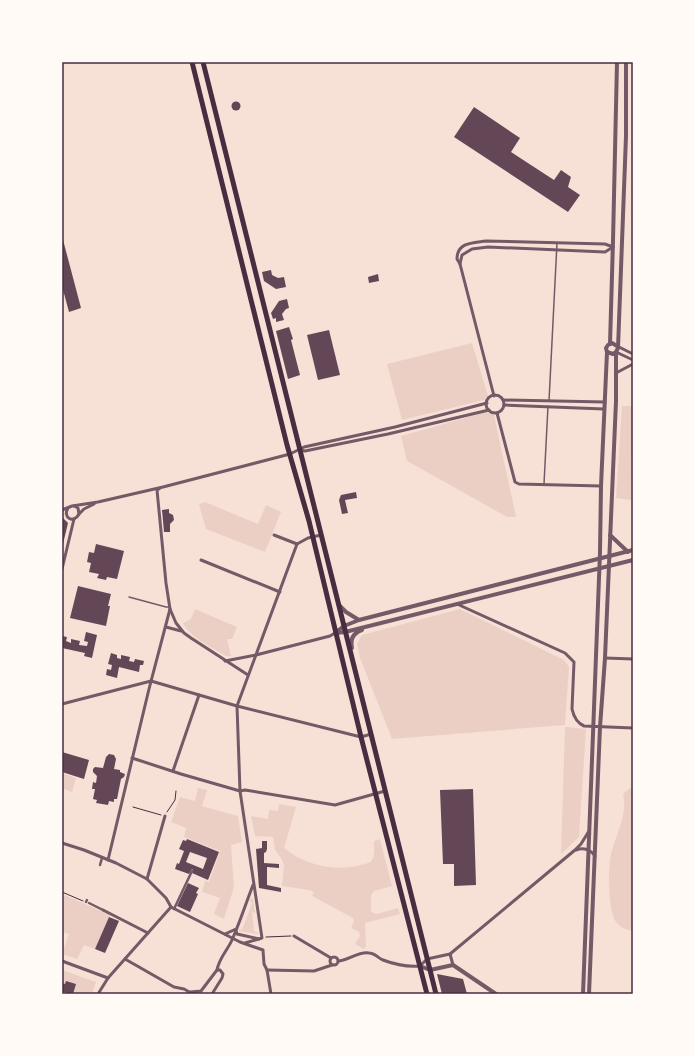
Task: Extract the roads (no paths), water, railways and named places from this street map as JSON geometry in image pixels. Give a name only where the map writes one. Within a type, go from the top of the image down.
[{"type":"main road","points":[[192,62],[427,994]]},
{"type":"main road","points":[[203,62],[436,994]]},
{"type":"street","points":[[583,994],[604,409],[607,346],[610,344],[617,62]]},
{"type":"street","points":[[589,994],[616,401],[616,353],[626,129],[626,62]]},
{"type":"street","points":[[494,396],[460,264],[457,259],[459,249],[468,244],[486,242],[605,244],[621,248]]},
{"type":"street","points":[[460,264],[462,255],[472,248],[557,249],[605,252],[613,247]]},
{"type":"street","points":[[610,344],[614,343],[633,354]]},
{"type":"street","points":[[607,352],[611,354],[616,353],[633,360]]},
{"type":"street","points":[[616,373],[633,364]]},
{"type":"street","points":[[489,410],[487,403],[488,399],[494,396],[498,396],[503,400],[605,402]]},
{"type":"street","points":[[497,413],[504,405],[503,400]]},
{"type":"street","points":[[62,510],[74,506],[163,487],[290,454],[304,447],[395,427],[487,403]]},
{"type":"street","points":[[504,405],[604,409]]},
{"type":"street","points":[[300,450],[305,451],[388,434],[489,410],[497,413]]},
{"type":"street","points":[[497,413],[515,482],[519,484],[601,486]]},
{"type":"street","points":[[163,487],[157,490],[166,583],[170,608],[176,623],[182,631],[191,638],[248,675]]},
{"type":"street","points":[[62,569],[74,520],[84,509],[98,502]]},
{"type":"street","points":[[74,506],[78,508],[79,514]]},
{"type":"street","points":[[68,508],[64,514],[68,518],[74,520]]},
{"type":"street","points":[[274,535],[298,544]]},
{"type":"street","points":[[261,938],[240,791],[237,706],[298,544],[312,537],[321,535]]},
{"type":"street","points":[[610,535],[628,552]]},
{"type":"street","points":[[225,661],[256,655],[330,636],[344,626],[359,620],[633,550]]},
{"type":"street","points":[[201,560],[280,592]]},
{"type":"street","points":[[335,633],[371,626],[633,560]]},
{"type":"street","points":[[597,595],[608,596]]},
{"type":"street","points":[[338,603],[346,612],[359,620]]},
{"type":"street","points":[[457,604],[568,655],[574,662],[573,715],[579,724],[593,727],[633,728]]},
{"type":"street","points":[[108,860],[122,798],[170,608]]},
{"type":"street","points":[[356,675],[357,668],[351,642],[355,634],[371,626]]},
{"type":"street","points":[[166,627],[182,631]]},
{"type":"street","points":[[605,658],[633,659]]},
{"type":"street","points":[[62,704],[151,681],[237,706],[361,737],[371,734]]},
{"type":"street","points":[[173,771],[199,695]]},
{"type":"street","points":[[132,758],[240,791],[245,790],[335,805],[385,791]]},
{"type":"street","points":[[147,879],[165,816]]},
{"type":"street","points":[[420,966],[427,959],[450,954],[575,850],[583,841],[589,829]]},
{"type":"street","points":[[62,843],[133,871],[147,879],[166,898],[172,908],[245,944],[263,950],[264,964],[267,970],[271,994]]},
{"type":"street","points":[[575,850],[581,848],[588,849],[595,856]]},
{"type":"street","points":[[100,865],[102,858]]},
{"type":"street","points":[[98,994],[108,978],[172,908],[192,871]]},
{"type":"street","points":[[125,959],[178,991],[184,989],[191,993],[201,992],[217,970],[219,960],[229,947],[253,883]]},
{"type":"street","points":[[248,897],[252,895],[256,898]]},
{"type":"street","points":[[87,902],[148,933]]},
{"type":"street","points":[[225,934],[236,930]]},
{"type":"street","points":[[236,930],[238,934],[261,938]]},
{"type":"street","points":[[294,936],[331,958],[336,957],[339,961]]},
{"type":"street","points":[[245,944],[261,938]]},
{"type":"street","points":[[267,970],[314,971],[366,952],[374,954],[382,959],[408,967],[420,966],[430,970],[453,965]]},
{"type":"street","points":[[450,954],[453,965],[496,994]]},
{"type":"street","points":[[331,958],[330,961],[332,964]]},
{"type":"street","points":[[62,961],[108,978]]},
{"type":"street","points":[[212,994],[222,978],[222,972],[217,970]]},
{"type":"lane","points":[[549,401],[557,243]]},
{"type":"lane","points":[[544,484],[548,406]]},
{"type":"lane","points":[[129,597],[170,608]]}]
